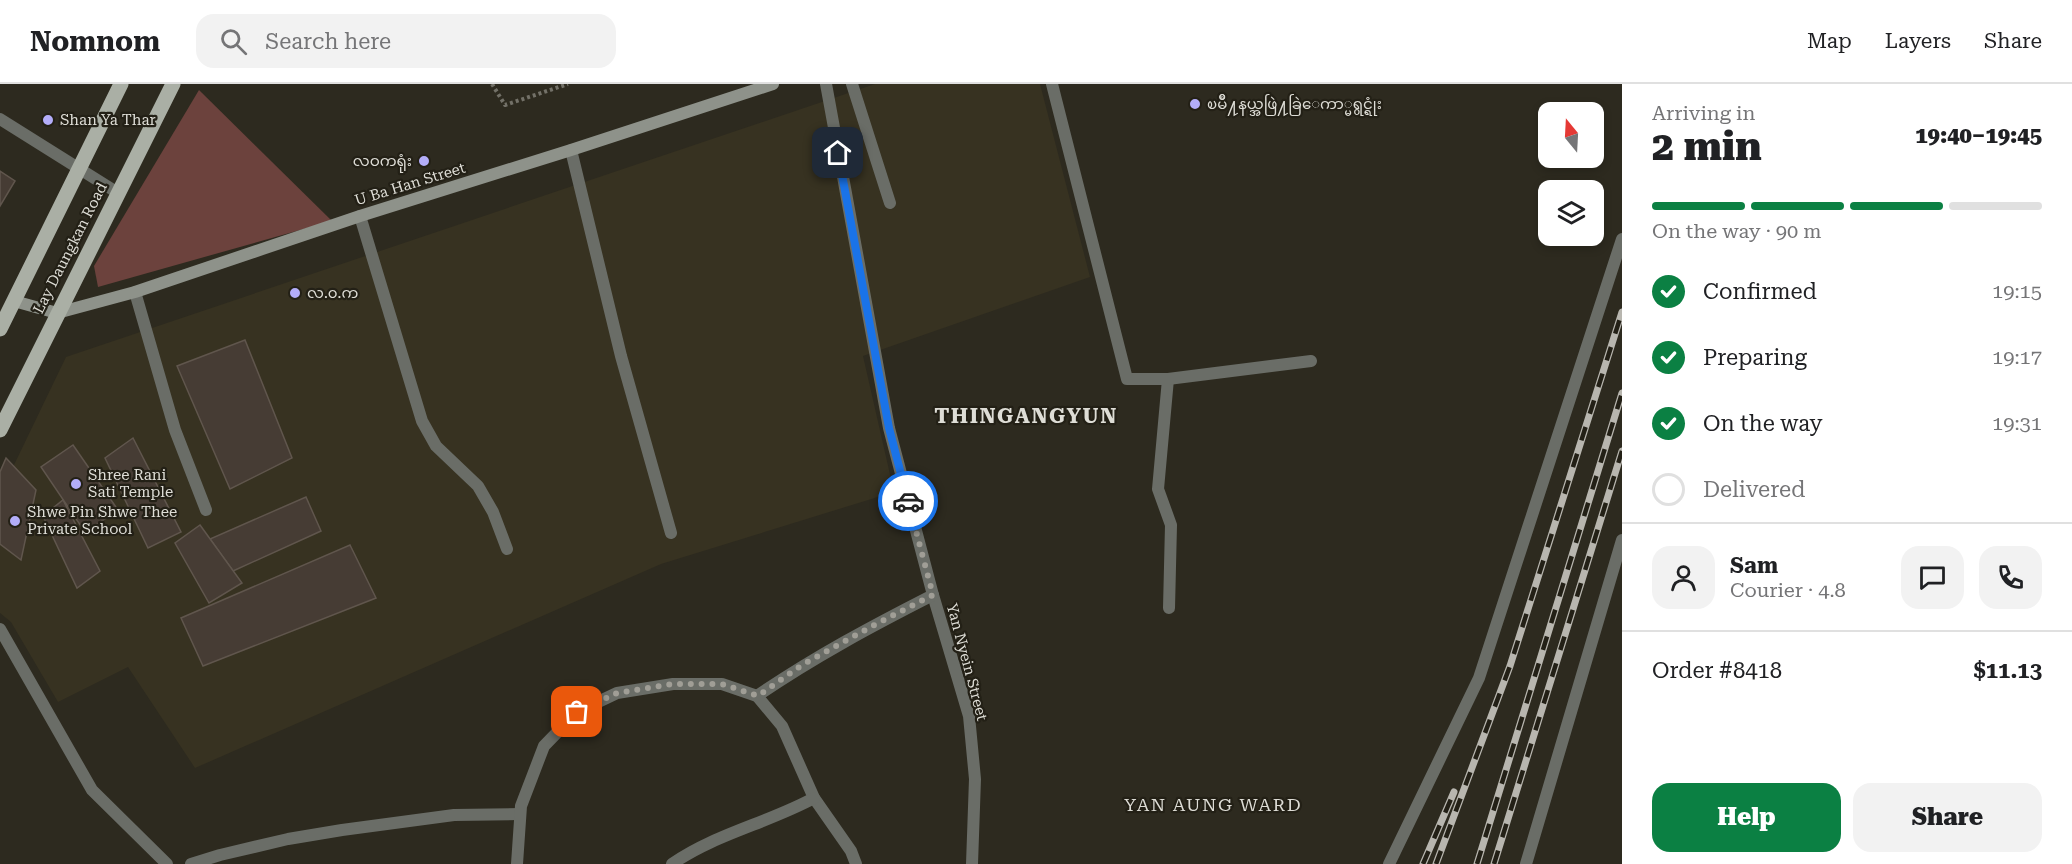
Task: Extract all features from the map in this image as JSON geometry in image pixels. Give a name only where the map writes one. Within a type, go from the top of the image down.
[{"type":"main road","name":"Lay Daungkan Road","points":[[0,329],[121,84]]},
{"type":"main road","name":"Lay Daungkan Road","points":[[0,430],[173,84]]},
{"type":"street","name":"U Ba Han Street","points":[[57,313],[135,292],[360,216],[773,84]]},
{"type":"street","name":"Yan Nyein Street","points":[[826,84],[889,428],[933,595],[969,716],[975,779],[972,864]]},
{"type":"street","points":[[852,84],[890,203]]},
{"type":"street","points":[[1052,84],[1127,379],[1168,379],[1311,361]]},
{"type":"street","points":[[0,119],[118,193]]},
{"type":"street","points":[[571,150],[621,356],[671,533]]},
{"type":"street","points":[[360,216],[422,421],[436,446],[478,486],[493,512],[507,549]]},
{"type":"street","points":[[1389,864],[1479,678],[1622,239]]},
{"type":"street","points":[[135,292],[175,430],[206,510]]},
{"type":"street","points":[[14,301],[57,313]]},
{"type":"street","points":[[1168,379],[1158,489],[1171,525],[1169,608]]},
{"type":"street","points":[[1526,864],[1622,540]]},
{"type":"street","points":[[758,696],[802,665],[933,595]]},
{"type":"street","points":[[0,629],[92,790],[167,864]]},
{"type":"street","points":[[517,864],[521,806],[544,746],[577,712],[617,693],[673,684],[722,684],[758,696],[782,726],[814,798],[851,851],[856,864]]},
{"type":"street","points":[[672,864],[691,851],[792,810],[814,798]]},
{"type":"street","points":[[191,864],[288,839],[353,828],[454,815],[520,814]]},
{"type":"path","points":[[492,84],[505,105],[568,84]]},
{"type":"shaded area","points":[[875,84],[1040,84],[1090,277],[863,356],[894,492],[661,564],[195,768],[128,667],[58,702],[11,622],[0,613],[0,494],[66,357]]},
{"type":"shaded area","points":[[199,90],[332,221],[98,287],[94,266]]},
{"type":"building","points":[[0,171],[15,181],[0,206]]},
{"type":"building","points":[[245,340],[292,458],[230,489],[177,366]]},
{"type":"building","points":[[133,438],[181,532],[148,548],[105,458]]},
{"type":"building","name":"Shree Rani Sati Temple","points":[[73,445],[118,510],[85,532],[41,467]]},
{"type":"building","name":"Shwe Pin Shwe Thee Private School","points":[[6,458],[36,490],[21,560],[0,544],[0,472]]},
{"type":"building","points":[[306,497],[321,531],[233,571],[210,539]]},
{"type":"building","points":[[63,500],[100,571],[77,588],[43,516]]},
{"type":"building","points":[[200,525],[242,583],[209,603],[175,543]]},
{"type":"building","points":[[350,545],[376,598],[203,666],[181,618]]},
{"type":"railway","points":[[1436,864],[1510,666],[1622,312]]},
{"type":"railway","points":[[1477,864],[1622,393]]},
{"type":"railway","points":[[1494,864],[1622,451]]},
{"type":"railway","points":[[1423,864],[1454,792]]},
{"type":"way so far","points":[[577,712],[617,693],[673,684],[722,684],[758,696],[802,665],[933,595],[908,501]]},
{"type":"place","name":"ၿမိဳ႔နယ္အဖြဲ႔ခြဲေကာ္မရွင္ရုံး","points":[[1195,104]]},
{"type":"place","name":"Shan Ya Thar","points":[[48,120]]},
{"type":"place","name":"လဝကရုံး","points":[[424,161]]},
{"type":"place","name":"လ.၀.က","points":[[295,293]]},
{"type":"place","name":"Shree Rani Sati Temple","points":[[76,484]]},
{"type":"place","name":"Shwe Pin Shwe Thee Private School","points":[[15,521]]},
{"type":"district","name":"THINGANGYUN","points":[[1026,416]]},
{"type":"district","name":"YAN AUNG WARD","points":[[1213,805]]},
{"type":"route","points":[[838,153],[889,428],[908,501]]}]
